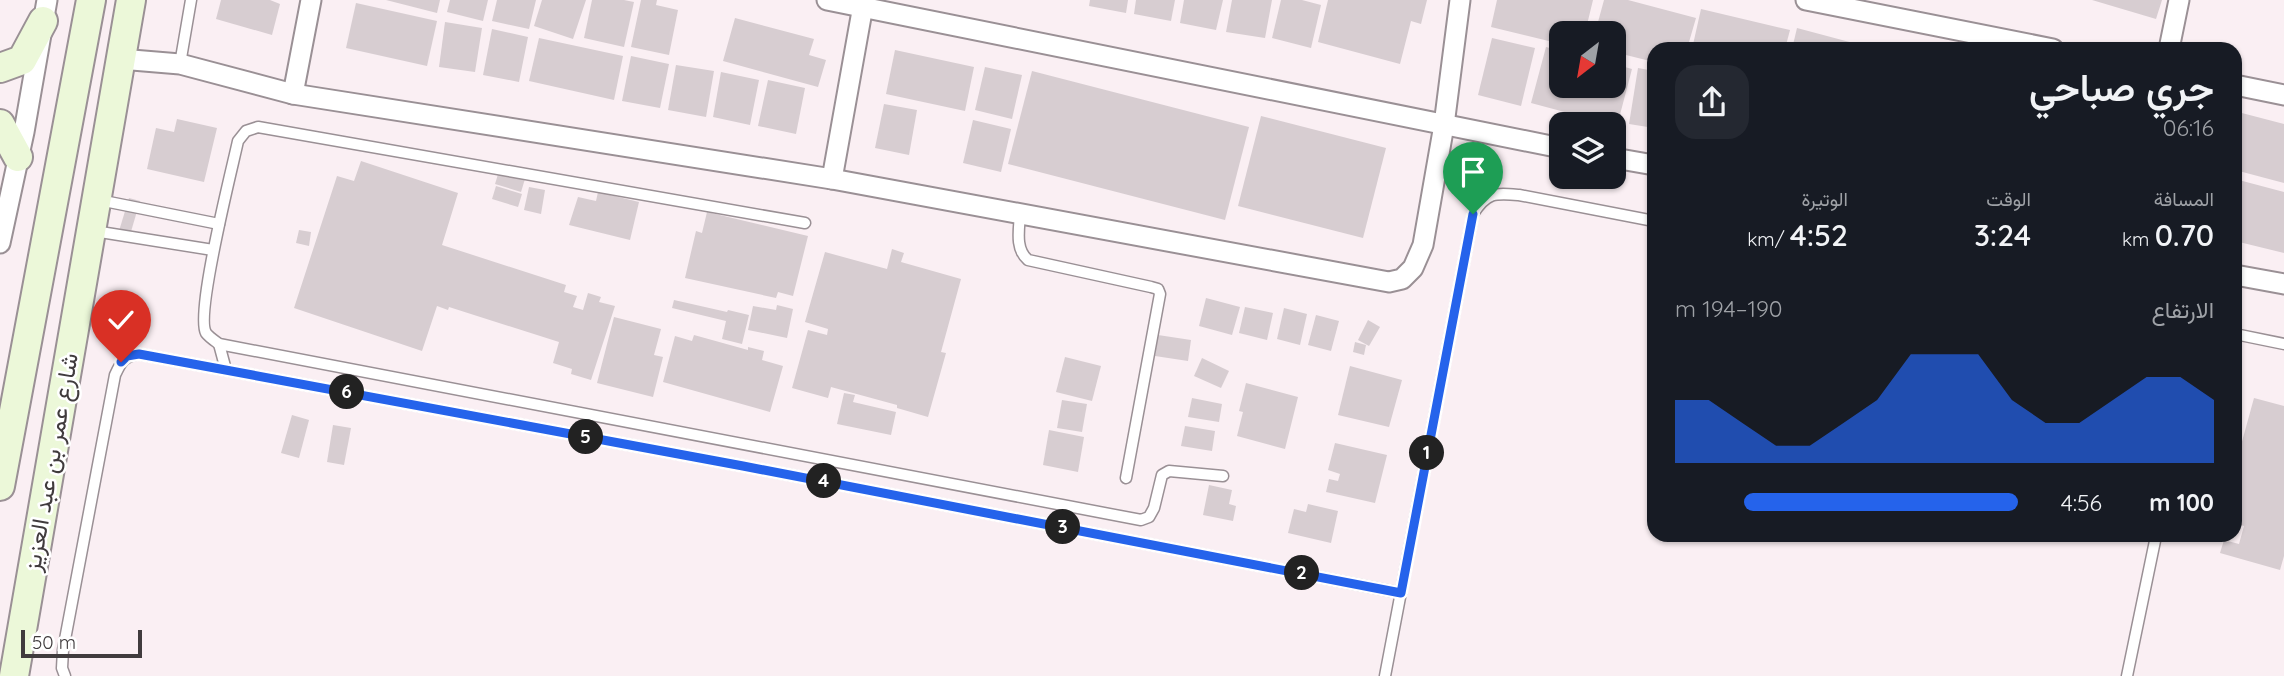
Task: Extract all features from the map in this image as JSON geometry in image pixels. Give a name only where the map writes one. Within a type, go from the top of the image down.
[{"type":"main road","name":"شارع عمر بن عبد العزيز","points":[[0,486],[91,0]]},
{"type":"main road","name":"شارع عمر بن عبد العزيز","points":[[13,676],[131,0]]},
{"type":"main road","points":[[0,68],[22,60],[45,10]]},
{"type":"main road","points":[[0,124],[18,156]]},
{"type":"street","points":[[293,94],[311,0]]},
{"type":"street","points":[[827,0],[863,4],[1549,146]]},
{"type":"street","points":[[120,59],[180,64],[293,94],[832,179],[1389,282],[1402,279],[1413,268],[1423,245],[1444,125],[1460,0]]},
{"type":"street","points":[[1806,0],[2013,42]]},
{"type":"street","points":[[2170,42],[2179,0]]},
{"type":"street","points":[[832,179],[863,4]]},
{"type":"street","points":[[0,243],[45,10]]},
{"type":"street","points":[[2242,86],[2284,95]]},
{"type":"street","points":[[1626,160],[1647,164]]},
{"type":"street","points":[[2242,276],[2284,284]]},
{"type":"lane","points":[[180,64],[191,0]]},
{"type":"lane","points":[[805,223],[258,127],[246,131],[238,141],[214,250],[203,319],[206,333],[219,344],[1141,520],[1149,517],[1154,508],[1161,475],[1169,471],[1223,476]]},
{"type":"lane","points":[[1385,676],[1473,214],[1489,195],[1501,193],[1647,220]]},
{"type":"lane","points":[[96,199],[219,225]]},
{"type":"lane","points":[[1020,214],[1018,240],[1023,256],[1028,260],[1158,289],[1160,294],[1126,478]]},
{"type":"lane","points":[[90,230],[214,250]]},
{"type":"lane","points":[[2242,335],[2284,344]]},
{"type":"lane","points":[[219,344],[226,370]]},
{"type":"lane","points":[[65,676],[62,668],[63,650],[115,375],[127,356],[139,354],[770,471],[1401,593]]},
{"type":"lane","points":[[2127,676],[2155,542]]},
{"type":"building","points":[[221,0],[270,0],[280,4],[272,35],[216,19]]},
{"type":"building","points":[[386,0],[440,0],[437,13]]},
{"type":"building","points":[[450,0],[488,0],[483,21],[447,12]]},
{"type":"building","points":[[497,0],[536,0],[529,29],[492,21]]},
{"type":"building","points":[[542,0],[586,0],[573,39],[534,26]]},
{"type":"building","points":[[592,0],[634,2],[624,47],[584,38]]},
{"type":"building","points":[[641,0],[657,0],[656,5],[678,10],[669,55],[631,47]]},
{"type":"building","points":[[1090,0],[1128,0],[1126,13],[1089,6]]},
{"type":"building","points":[[1136,0],[1175,0],[1171,21],[1134,14]]},
{"type":"building","points":[[1184,0],[1223,0],[1216,30],[1180,23]]},
{"type":"building","points":[[1232,0],[1272,0],[1265,38],[1226,32]]},
{"type":"building","points":[[1281,0],[1302,0],[1321,5],[1311,48],[1272,38]]},
{"type":"building","points":[[1328,0],[1427,0],[1421,24],[1411,21],[1400,64],[1318,42]]},
{"type":"building","points":[[1497,0],[1593,0],[1588,21],[1549,21],[1549,41],[1491,27]]},
{"type":"building","points":[[1604,0],[1628,0],[1696,18],[1689,42],[1647,42],[1647,60],[1626,55],[1626,21],[1598,21]]},
{"type":"building","points":[[2092,0],[2162,0],[2156,19]]},
{"type":"building","points":[[356,3],[437,21],[427,66],[346,48]]},
{"type":"building","points":[[1701,9],[1790,30],[1787,42],[1694,42]]},
{"type":"building","points":[[735,18],[814,39],[809,55],[826,60],[818,87],[723,61]]},
{"type":"building","points":[[445,22],[482,28],[475,72],[439,67]]},
{"type":"building","points":[[1797,28],[1850,42],[1794,42]]},
{"type":"building","points":[[492,29],[528,37],[519,82],[483,75]]},
{"type":"building","points":[[539,38],[623,56],[614,100],[529,81]]},
{"type":"building","points":[[1492,38],[1535,48],[1521,106],[1478,95]]},
{"type":"building","points":[[1546,47],[1549,48],[1549,98],[1624,98],[1621,112],[1565,112],[1531,103]]},
{"type":"building","points":[[895,50],[974,67],[965,111],[886,94]]},
{"type":"building","points":[[631,56],[669,64],[660,108],[622,101]]},
{"type":"building","points":[[676,65],[714,71],[706,117],[668,110]]},
{"type":"building","points":[[985,67],[1022,75],[1012,119],[975,110]]},
{"type":"building","points":[[1626,67],[1632,69],[1626,92]]},
{"type":"building","points":[[1638,68],[1647,70],[1647,127],[1629,124]]},
{"type":"building","points":[[1032,71],[1249,127],[1225,220],[1008,164]]},
{"type":"building","points":[[721,72],[759,80],[750,125],[713,117]]},
{"type":"building","points":[[768,80],[805,88],[796,134],[758,126]]},
{"type":"building","points":[[884,104],[917,110],[909,155],[875,148]]},
{"type":"building","points":[[2242,113],[2284,124],[2284,183],[2242,172]]},
{"type":"building","points":[[1261,116],[1386,148],[1363,238],[1238,206]]},
{"type":"building","points":[[177,119],[217,128],[204,182],[147,169],[156,128],[174,132]]},
{"type":"building","points":[[973,120],[1011,129],[1001,172],[963,163]]},
{"type":"building","points":[[361,161],[458,193],[442,245],[566,285],[564,292],[577,296],[573,307],[583,310],[588,293],[601,297],[599,302],[615,306],[591,380],[571,374],[572,369],[553,363],[559,342],[449,307],[448,310],[437,306],[422,351],[294,308],[337,176],[354,181]]},
{"type":"building","points":[[499,171],[525,179],[521,192],[495,184]]},
{"type":"building","points":[[2242,181],[2284,192],[2284,253],[2242,243]]},
{"type":"building","points":[[496,186],[522,194],[518,207],[492,199]]},
{"type":"building","points":[[529,187],[545,190],[541,214],[524,210]]},
{"type":"building","points":[[598,192],[639,202],[630,240],[569,225],[578,197],[596,201]]},
{"type":"building","points":[[129,198],[140,201],[130,235],[119,231]]},
{"type":"building","points":[[707,212],[808,236],[793,296],[778,292],[776,298],[685,278],[696,231],[702,233]]},
{"type":"building","points":[[299,230],[311,232],[309,246],[296,243]]},
{"type":"building","points":[[892,249],[904,253],[901,262],[961,279],[941,352],[946,353],[928,417],[897,408],[897,405],[831,387],[828,398],[792,388],[808,330],[827,335],[828,329],[805,322],[825,252],[887,269]]},
{"type":"building","points":[[1206,298],[1240,307],[1232,335],[1199,326]]},
{"type":"building","points":[[674,300],[749,315],[742,344],[722,339],[726,321],[672,308]]},
{"type":"building","points":[[777,305],[793,309],[787,338],[748,330],[753,306],[776,310]]},
{"type":"building","points":[[1245,307],[1273,313],[1267,340],[1239,333]]},
{"type":"building","points":[[1284,308],[1307,314],[1300,345],[1277,339]]},
{"type":"building","points":[[1316,315],[1339,321],[1331,351],[1308,345]]},
{"type":"building","points":[[614,317],[661,329],[654,355],[663,357],[653,397],[597,383]]},
{"type":"building","points":[[1368,320],[1380,327],[1369,346],[1358,340]]},
{"type":"building","points":[[694,335],[748,350],[748,347],[764,351],[762,360],[783,366],[770,412],[663,382],[675,336],[692,341]]},
{"type":"building","points":[[1158,335],[1191,340],[1188,361],[1155,356]]},
{"type":"building","points":[[1355,342],[1366,345],[1364,355],[1353,352]]},
{"type":"building","points":[[1065,357],[1101,366],[1092,401],[1056,392]]},
{"type":"building","points":[[1202,358],[1229,371],[1221,388],[1194,376]]},
{"type":"building","points":[[1350,366],[1402,380],[1389,427],[1338,415]]},
{"type":"building","points":[[1246,383],[1298,397],[1285,449],[1237,436],[1243,412],[1239,411]]},
{"type":"building","points":[[844,393],[855,395],[853,402],[896,412],[891,435],[837,424]]},
{"type":"building","points":[[1192,398],[1222,404],[1219,422],[1188,417]]},
{"type":"building","points":[[2254,398],[2284,406],[2284,556],[2280,570],[2220,553],[2223,542],[2242,542],[2242,442]]},
{"type":"building","points":[[1062,400],[1087,404],[1082,432],[1057,428]]},
{"type":"building","points":[[292,415],[309,420],[299,458],[281,453]]},
{"type":"building","points":[[333,425],[351,428],[344,465],[327,462]]},
{"type":"building","points":[[1185,426],[1215,431],[1212,451],[1181,446]]},
{"type":"building","points":[[1049,430],[1084,437],[1078,472],[1043,465]]},
{"type":"building","points":[[1335,443],[1387,455],[1375,503],[1326,492],[1329,479],[1338,481],[1340,474],[1328,470]]},
{"type":"building","points":[[1209,485],[1232,490],[1229,504],[1236,506],[1233,521],[1203,515]]},
{"type":"building","points":[[1308,504],[1338,511],[1331,543],[1288,533],[1294,509],[1306,512]]},
{"type":"route","points":[[121,362],[127,356],[139,354],[743,466],[1401,593],[1473,214]]}]
